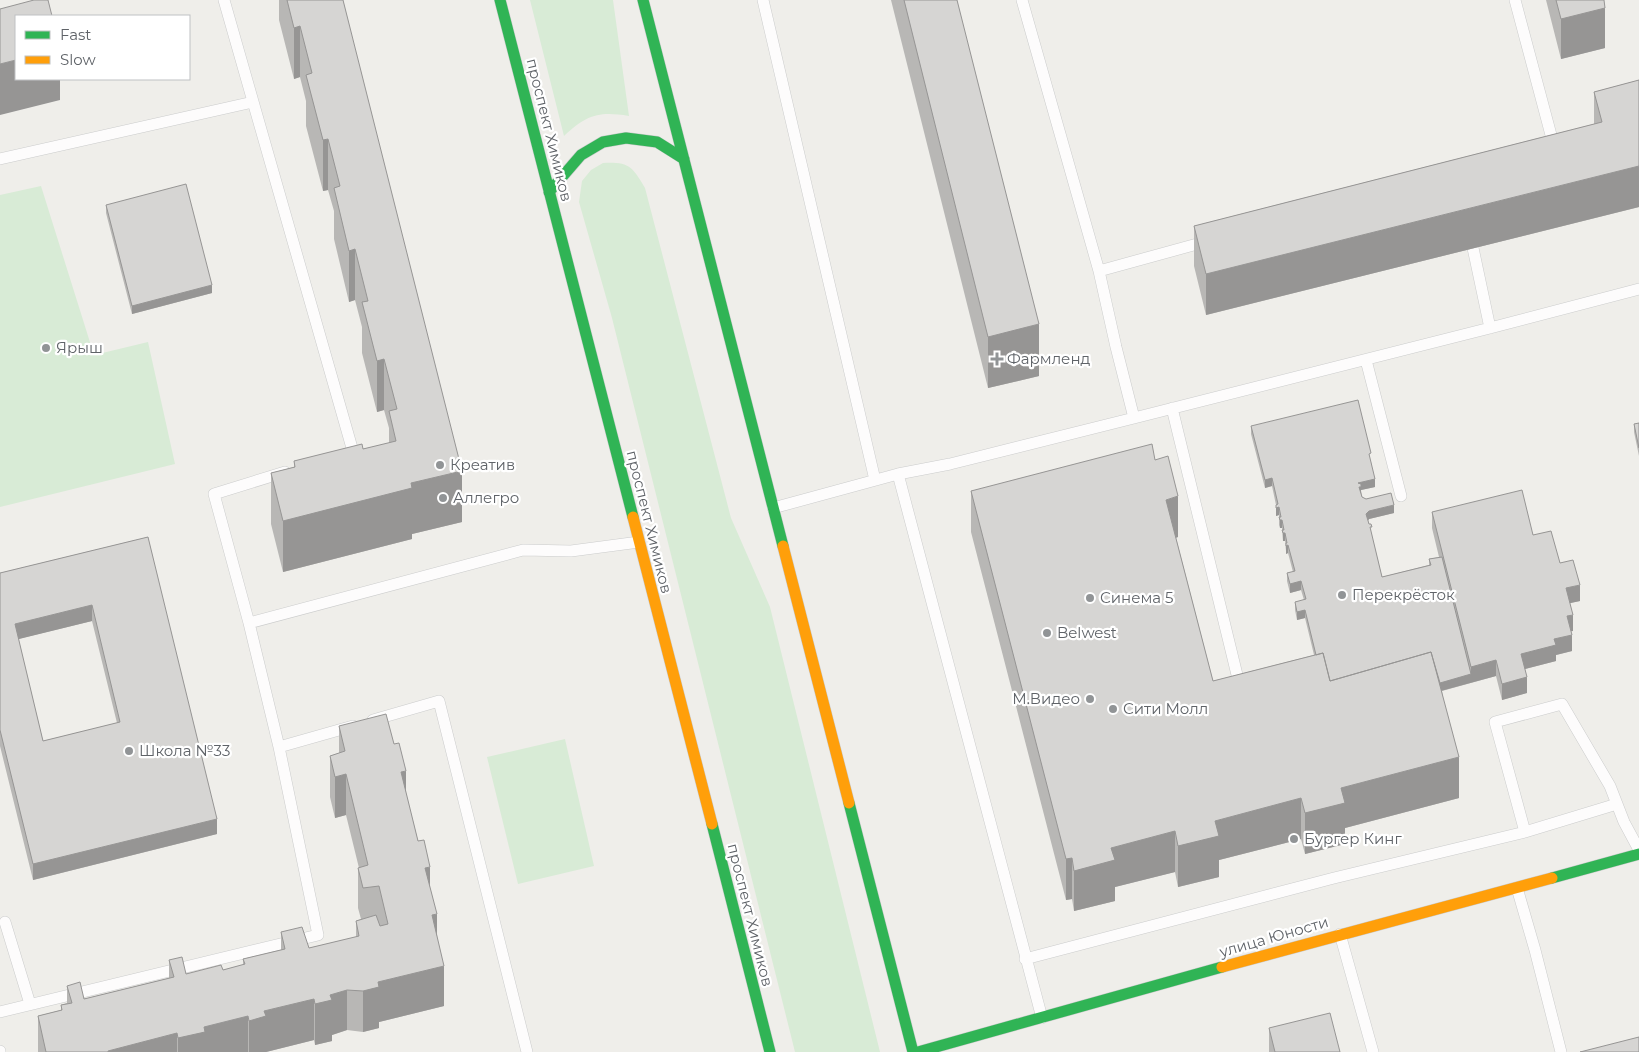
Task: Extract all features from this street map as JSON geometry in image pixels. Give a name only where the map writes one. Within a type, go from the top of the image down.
[{"type":"main road","name":"проспект Химиков","points":[[500,0],[770,1052]]},
{"type":"main road","points":[[643,0],[913,1052]]},
{"type":"main road","points":[[549,192],[581,155],[603,142],[626,138],[657,142],[684,160]]},
{"type":"main road","name":"улица Юности","points":[[918,1052],[1340,934],[1639,854]]},
{"type":"lane","points":[[224,0],[354,455],[335,460]]},
{"type":"lane","points":[[763,0],[875,480]]},
{"type":"lane","points":[[1022,0],[1099,271],[1134,418]]},
{"type":"lane","points":[[1515,0],[1556,150],[1547,152]]},
{"type":"lane","points":[[0,159],[253,102]]},
{"type":"lane","points":[[1099,271],[1222,238]]},
{"type":"lane","points":[[1473,248],[1490,328]]},
{"type":"lane","points":[[773,508],[898,474],[950,464],[1366,360],[1639,289]]},
{"type":"lane","points":[[1366,360],[1401,496]]},
{"type":"lane","points":[[1172,408],[1239,683]]},
{"type":"lane","points":[[0,1012],[318,935],[280,747],[214,494],[297,469]]},
{"type":"lane","points":[[898,474],[1042,1018]]},
{"type":"lane","points":[[248,624],[523,550],[571,551],[639,542]]},
{"type":"lane","points":[[280,747],[439,701],[527,1052]]},
{"type":"lane","points":[[1525,832],[1495,722],[1562,704],[1610,786],[1624,822],[1639,850]]},
{"type":"lane","points":[[1025,959],[1334,878],[1525,832],[1617,804]]},
{"type":"lane","points":[[1517,888],[1561,1052]]},
{"type":"lane","points":[[5,922],[30,1004]]},
{"type":"lane","points":[[1340,934],[1372,1052]]},
{"type":"green space","points":[[530,0],[613,0],[629,116],[609,114],[594,116],[580,123],[564,136]]},
{"type":"green space","points":[[603,163],[619,163],[629,167],[637,175],[645,188],[731,518],[770,607],[880,1052],[795,1052],[612,318],[579,202],[582,181],[591,170]]},
{"type":"green space","name":"Ярыш","points":[[41,186],[94,355],[148,342],[175,464],[0,507],[0,195]]},
{"type":"green space","points":[[565,739],[594,866],[518,884],[487,757]]},
{"type":"building","points":[[34,0],[48,0],[52,15],[15,15],[15,60],[0,64],[0,9]]},
{"type":"building","points":[[287,0],[343,0],[462,471],[411,483],[412,488],[283,521],[271,473],[295,467],[294,461],[362,444],[363,449],[396,441],[389,411],[397,409],[384,359],[377,361],[362,302],[368,301],[355,249],[349,251],[334,188],[340,186],[328,139],[323,140],[306,75],[312,73],[300,26],[294,28]]},
{"type":"building","points":[[904,0],[957,0],[1039,324],[988,337]]},
{"type":"building","points":[[1556,0],[1604,0],[1605,8],[1561,19]]},
{"type":"building","points":[[1639,80],[1639,166],[1206,274],[1194,226],[1602,122],[1594,92]]},
{"type":"building","points":[[186,184],[212,285],[132,306],[106,205]]},
{"type":"building","points":[[1358,400],[1371,453],[1369,454],[1375,479],[1358,483],[1361,484],[1361,487],[1359,487],[1362,497],[1366,499],[1391,493],[1394,505],[1369,511],[1366,514],[1372,527],[1370,527],[1382,577],[1431,565],[1429,559],[1442,557],[1471,674],[1440,683],[1431,652],[1330,681],[1323,653],[1316,655],[1305,610],[1297,612],[1295,602],[1306,599],[1301,581],[1290,584],[1287,573],[1295,571],[1288,545],[1286,546],[1285,533],[1282,530],[1284,530],[1282,520],[1279,517],[1281,517],[1279,507],[1276,508],[1278,504],[1272,478],[1265,480],[1251,426]]},
{"type":"building","points":[[1639,423],[1639,448],[1634,424]]},
{"type":"building","name":"Сити Молл","points":[[1152,444],[1155,460],[1168,456],[1178,496],[1166,500],[1213,681],[1323,653],[1330,681],[1431,652],[1459,757],[1341,788],[1345,803],[1305,813],[1301,798],[1215,821],[1219,836],[1178,846],[1175,831],[1111,848],[1115,860],[1074,871],[1072,858],[1066,859],[971,491]]},
{"type":"building","points":[[1522,490],[1533,535],[1551,531],[1560,563],[1573,560],[1580,585],[1566,588],[1573,615],[1567,616],[1572,635],[1554,639],[1556,645],[1521,654],[1527,677],[1502,684],[1496,660],[1471,667],[1432,512]]},
{"type":"building","points":[[148,537],[217,819],[33,864],[0,730],[0,573]],"holes":[[[92,605],[120,722],[43,741],[15,624]]]},
{"type":"building","points":[[386,714],[394,744],[399,743],[406,771],[401,772],[418,841],[424,840],[430,867],[425,868],[437,914],[432,915],[444,966],[378,982],[379,987],[363,991],[347,990],[330,995],[332,1000],[315,1004],[314,999],[264,1011],[266,1016],[249,1021],[248,1016],[204,1027],[205,1032],[178,1038],[177,1033],[108,1052],[46,1052],[38,1016],[62,1010],[61,1005],[72,1003],[67,986],[80,982],[84,999],[174,977],[169,960],[182,957],[186,974],[221,965],[223,970],[245,964],[243,959],[285,949],[281,932],[302,927],[309,948],[359,936],[356,921],[376,915],[380,926],[388,924],[379,886],[363,888],[358,868],[368,865],[346,774],[335,777],[330,756],[345,751],[339,726]]},
{"type":"building","points":[[1330,1013],[1340,1052],[1275,1052],[1269,1028]]},
{"type":"building","points":[[1639,1037],[1639,1052],[1580,1052]]},
{"type":"traffic: fast","points":[[500,0],[633,517]]},
{"type":"traffic: fast","points":[[643,0],[783,546]]},
{"type":"traffic: fast","points":[[549,192],[581,155],[603,142],[626,138],[657,142],[684,159]]},
{"type":"traffic: fast","points":[[849,803],[913,1052]]},
{"type":"traffic: fast","points":[[712,824],[770,1052]]},
{"type":"traffic: fast","points":[[1552,878],[1639,854]]},
{"type":"traffic: fast","points":[[918,1052],[1222,967]]},
{"type":"traffic: slow","points":[[633,517],[712,824]]},
{"type":"traffic: slow","points":[[783,546],[849,803]]},
{"type":"traffic: slow","points":[[1222,967],[1552,878]]},
{"type":"place","name":"Ярыш","points":[[46,348]]},
{"type":"place","name":"Фармленд","points":[[997,359]]},
{"type":"place","name":"Креатив","points":[[440,465]]},
{"type":"place","name":"Аллегро","points":[[443,498]]},
{"type":"place","name":"Перекрёсток","points":[[1342,595]]},
{"type":"place","name":"Синема 5","points":[[1090,598]]},
{"type":"place","name":"Belwest","points":[[1047,633]]},
{"type":"place","name":"М.Видео","points":[[1090,699]]},
{"type":"place","name":"Сити Молл","points":[[1113,709]]},
{"type":"place","name":"Школа №33","points":[[129,751]]},
{"type":"place","name":"Бургер Кинг","points":[[1294,839]]}]
